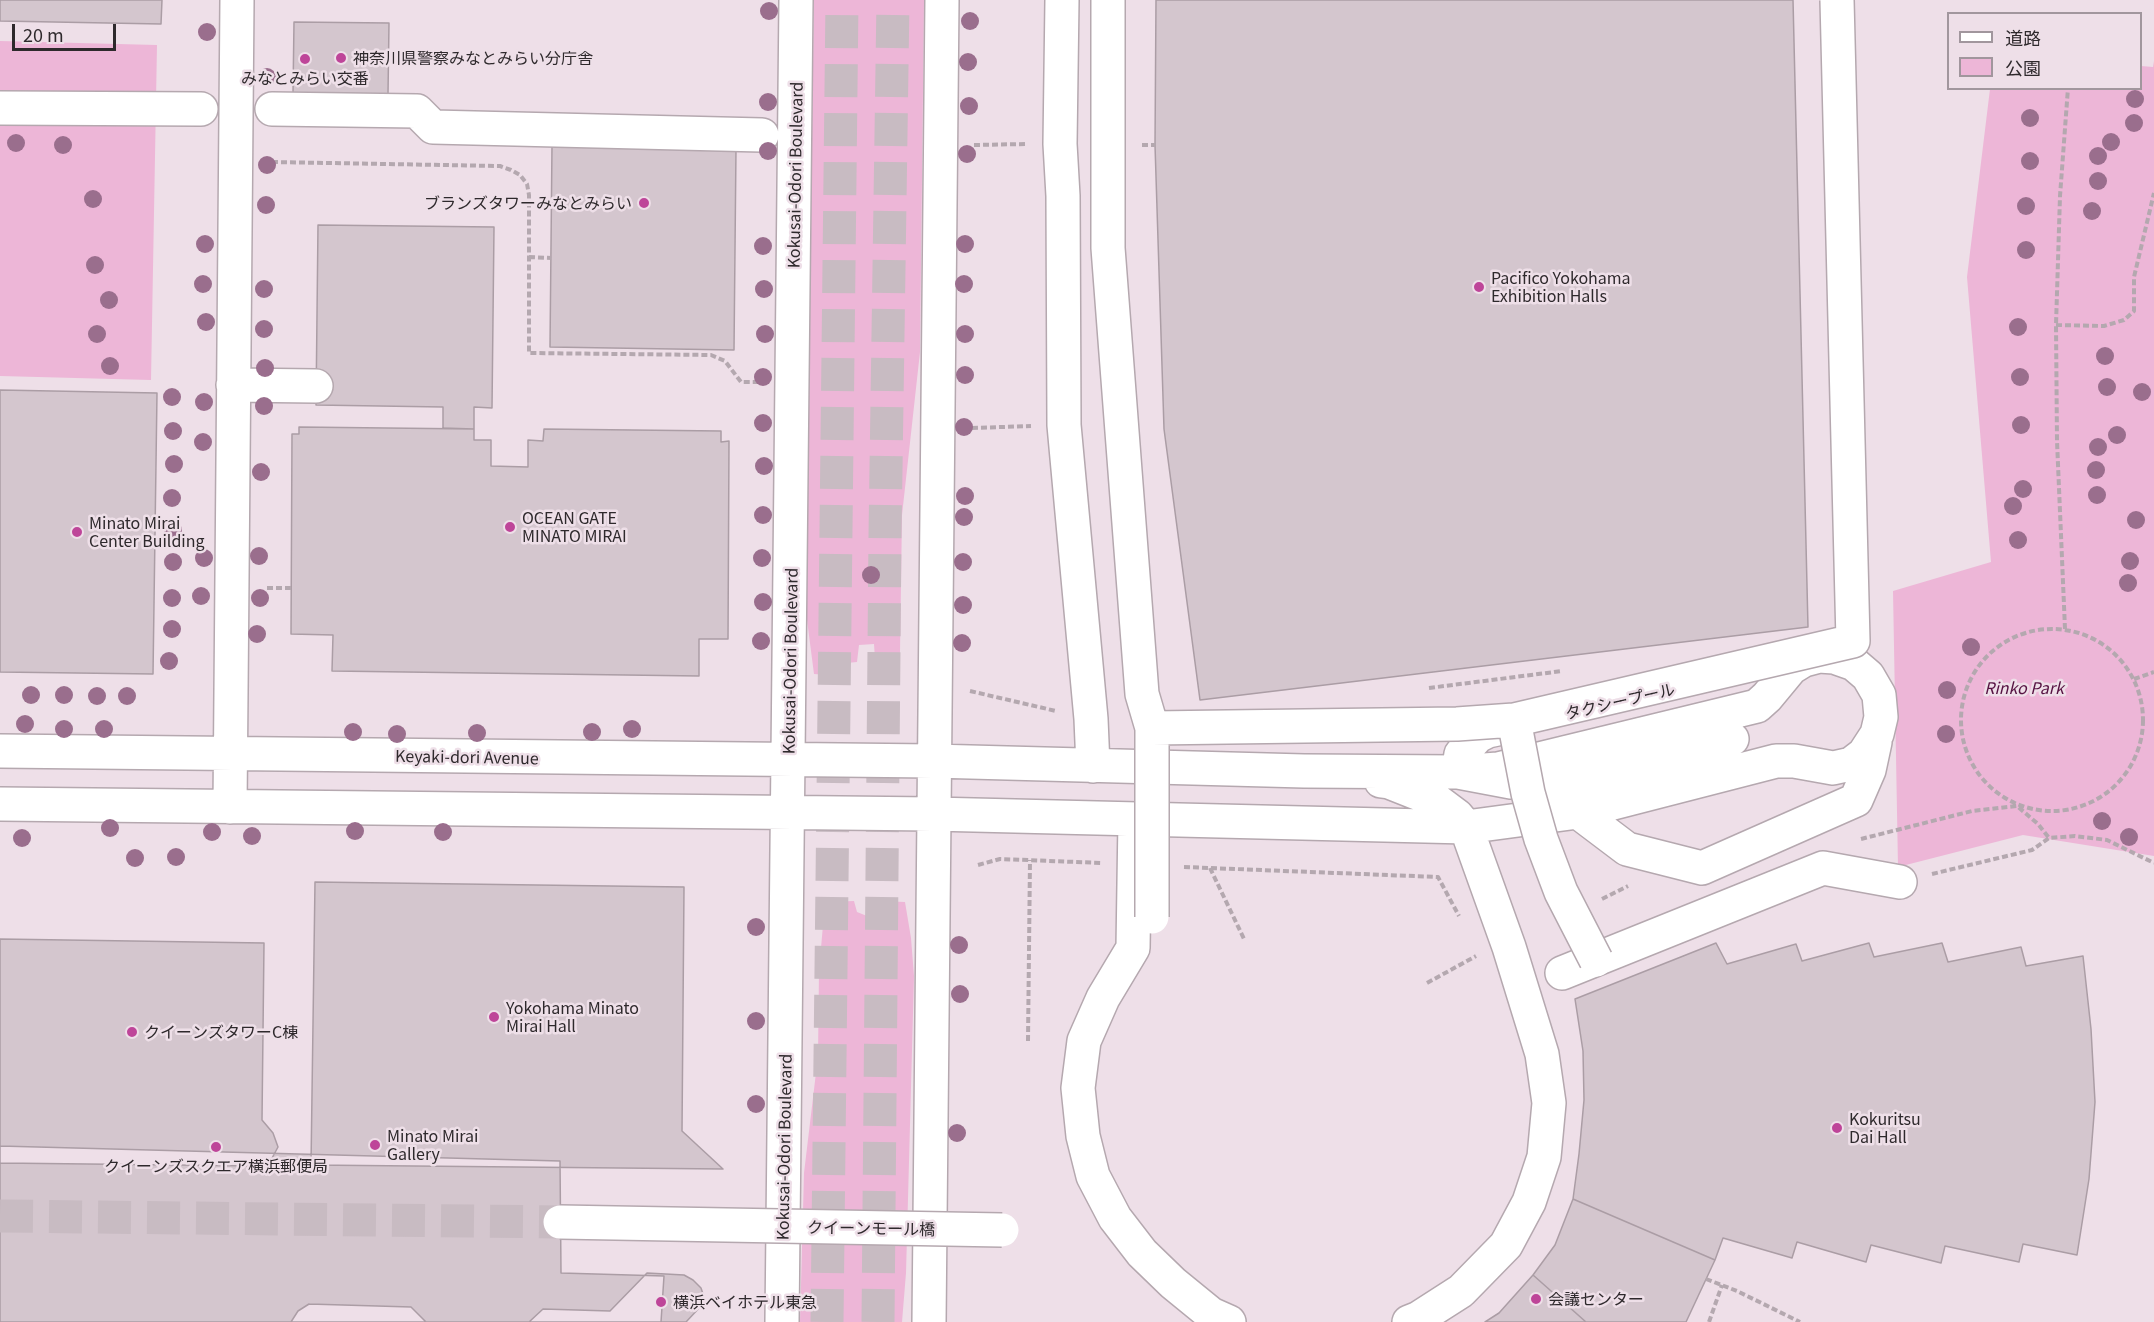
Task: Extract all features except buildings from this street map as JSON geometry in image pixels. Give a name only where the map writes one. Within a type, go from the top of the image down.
[{"type":"street","points":[[230,807],[237,0]]},
{"type":"street","name":"Kokusai-Odori Boulevard","points":[[782,1322],[796,0]]},
{"type":"street","points":[[929,1322],[942,0]]},
{"type":"street","points":[[1062,0],[1060,144],[1063,196],[1064,425],[1091,719],[1093,766]]},
{"type":"street","points":[[1108,0],[1108,248],[1142,694],[1152,728],[1152,917]]},
{"type":"street","points":[[1152,728],[1457,724],[1514,720],[1852,641],[1837,0]]},
{"type":"street","points":[[0,108],[201,109]]},
{"type":"street","points":[[272,109],[417,111],[433,127],[762,135]]},
{"type":"street","points":[[233,385],[316,387]]},
{"type":"street","points":[[1304,771],[1458,772],[1498,769],[1757,706],[1791,668],[1804,660],[1819,656],[1834,657],[1854,664],[1868,676],[1879,695],[1881,717],[1869,770],[1856,800],[1702,868],[1627,849],[1578,812]]},
{"type":"street","points":[[1514,720],[1528,793],[1541,839],[1561,892],[1596,960]]},
{"type":"street","points":[[0,804],[933,814],[1466,827],[1578,812],[1776,761],[1794,761],[1833,768],[1851,764],[1864,754],[1877,734]]},
{"type":"street","points":[[1458,772],[1511,782],[1563,784],[1732,739]]},
{"type":"street","name":"Keyaki-dori Avenue","points":[[0,751],[933,762],[1304,771]]},
{"type":"street","points":[[1304,771],[1389,782],[1437,801],[1457,816],[1466,827],[1520,983],[1544,1064],[1549,1103],[1544,1157],[1529,1202],[1506,1245],[1461,1291],[1409,1322]]},
{"type":"street","points":[[1135,819],[1133,948],[1103,998],[1084,1041],[1078,1088],[1083,1136],[1093,1176],[1116,1218],[1142,1252],[1173,1283],[1211,1314],[1229,1322]]},
{"type":"street","points":[[1562,974],[1823,868],[1900,882]]},
{"type":"street","name":"クイーンモール橋","points":[[560,1222],[1002,1230]]},
{"type":"path","points":[[2065,629],[2057,441],[2056,325],[2060,196],[2068,90]]},
{"type":"path","points":[[272,162],[500,166],[512,170],[520,175],[527,184],[530,195],[529,353],[711,355],[725,361],[741,382],[759,382]]},
{"type":"path","points":[[2056,325],[2104,326],[2124,320],[2134,311],[2134,277],[2154,193]]},
{"type":"path","points":[[529,258],[551,258]]},
{"type":"path","points":[[968,428],[1064,425]]},
{"type":"path","points":[[267,588],[291,588]]},
{"type":"path","points":[[2065,629],[2093,638],[2117,656],[2134,679],[2143,707],[2140,745],[2123,779],[2093,803],[2055,812],[2017,806],[1986,784],[1965,752],[1960,714],[1970,678],[1994,648],[2028,631],[2065,629]]},
{"type":"path","points":[[2134,679],[2154,672]]},
{"type":"path","points":[[1900,882],[2032,850],[2049,838],[2075,836],[2107,840],[2154,863]]},
{"type":"path","points":[[1028,1041],[1030,860]]},
{"type":"path","points":[[1210,868],[1245,941]]},
{"type":"path","points":[[1427,983],[1479,954]]},
{"type":"path","points":[[1706,1279],[1800,1322]]},
{"type":"path","points":[[1708,1322],[1722,1285]]},
{"type":"green space","points":[[814,0],[924,0],[920,352],[902,515],[900,652],[896,677],[894,677],[894,665],[886,664],[886,676],[876,675],[874,644],[859,645],[857,662],[836,664],[830,668],[827,675],[814,674],[807,620],[806,509]]},
{"type":"green space","points":[[0,41],[157,45],[151,380],[0,376]]},
{"type":"green space","name":"Rinko Park","points":[[2154,61],[2154,856],[2023,835],[1898,867],[1893,591],[1991,562],[1967,277],[1990,90],[2142,90],[2142,66],[2153,67]]},
{"type":"green space","points":[[854,901],[857,912],[867,916],[877,911],[881,901],[905,902],[911,938],[914,976],[906,1273],[902,1322],[800,1322],[804,1173],[818,1056],[819,971],[825,902]]},
{"type":"tunnel","points":[[827,1322],[842,0]]},
{"type":"tunnel","points":[[878,1322],[885,536],[893,0]]},
{"type":"tunnel","points":[[0,1216],[560,1222]]},
{"type":"place","name":"神奈川県警察みなとみらい分庁舎","points":[[341,58]]},
{"type":"place","name":"みなとみらい交番","points":[[305,59]]},
{"type":"place","name":"ブランズタワーみなとみらい","points":[[644,203]]},
{"type":"place","name":"Pacifico Yokohama Exhibition Halls","points":[[1479,287]]},
{"type":"place","name":"OCEAN GATE MINATO MIRAI","points":[[510,527]]},
{"type":"place","name":"Minato Mirai Center Building","points":[[77,532]]},
{"type":"place","name":"Yokohama Minato Mirai Hall","points":[[494,1017]]},
{"type":"place","name":"クイーンズタワーC棟","points":[[132,1032]]},
{"type":"place","name":"Kokuritsu Dai Hall","points":[[1837,1128]]},
{"type":"place","name":"Minato Mirai Gallery","points":[[375,1145]]},
{"type":"place","name":"クイーンズスクエア横浜郵便局","points":[[216,1147]]},
{"type":"place","name":"会議センター","points":[[1536,1299]]},
{"type":"place","name":"横浜ベイホテル東急","points":[[661,1302]]}]
